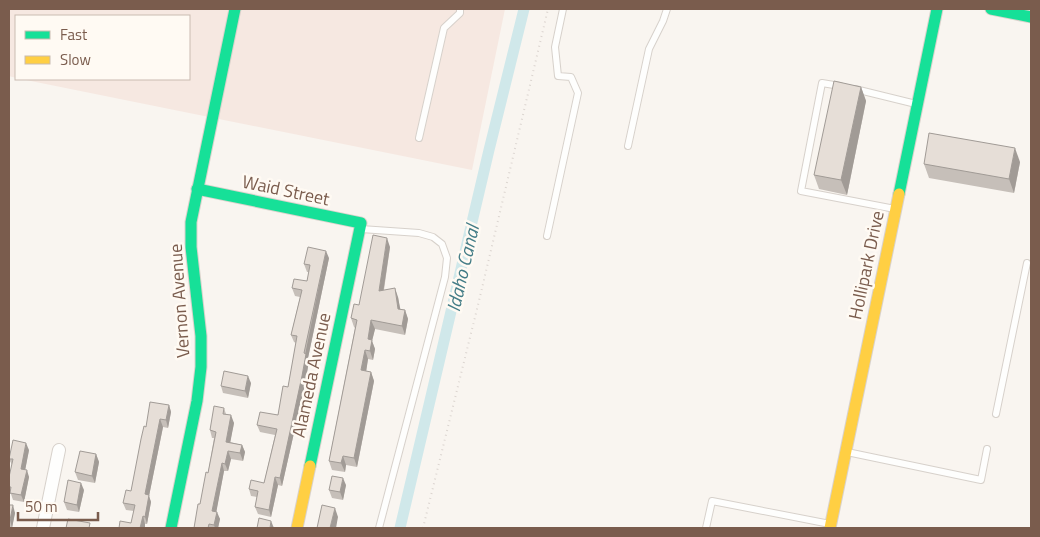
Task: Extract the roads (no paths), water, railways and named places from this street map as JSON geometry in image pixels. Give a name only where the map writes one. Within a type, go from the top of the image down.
[{"type":"street","name":"Vernon Avenue","points":[[171,528],[197,401],[201,367],[201,336],[191,247],[191,222],[235,9]]},
{"type":"street","name":"Hollipark Drive","points":[[831,526],[937,9]]},
{"type":"street","points":[[991,9],[1031,17]]},
{"type":"street","name":"Waid Street","points":[[197,189],[361,223],[360,229]]},
{"type":"street","name":"Alameda Avenue","points":[[297,528],[360,229]]},
{"type":"street","points":[[43,528],[59,450]]},
{"type":"lane","points":[[419,138],[444,28],[460,13],[460,9]]},
{"type":"lane","points":[[548,236],[578,93],[571,77],[558,76],[555,47],[563,9]]},
{"type":"lane","points":[[628,146],[650,49],[667,9]]},
{"type":"lane","points":[[895,209],[801,192],[822,83],[917,104]]},
{"type":"lane","points":[[360,229],[419,233],[433,237],[442,244],[447,258],[445,277],[379,528]]},
{"type":"lane","points":[[996,414],[1027,264]]},
{"type":"lane","points":[[846,452],[981,480],[987,449]]},
{"type":"lane","points":[[706,528],[712,501],[831,526]]},
{"type":"waterway","name":"Idaho Canal","points":[[400,528],[524,9]]}]
